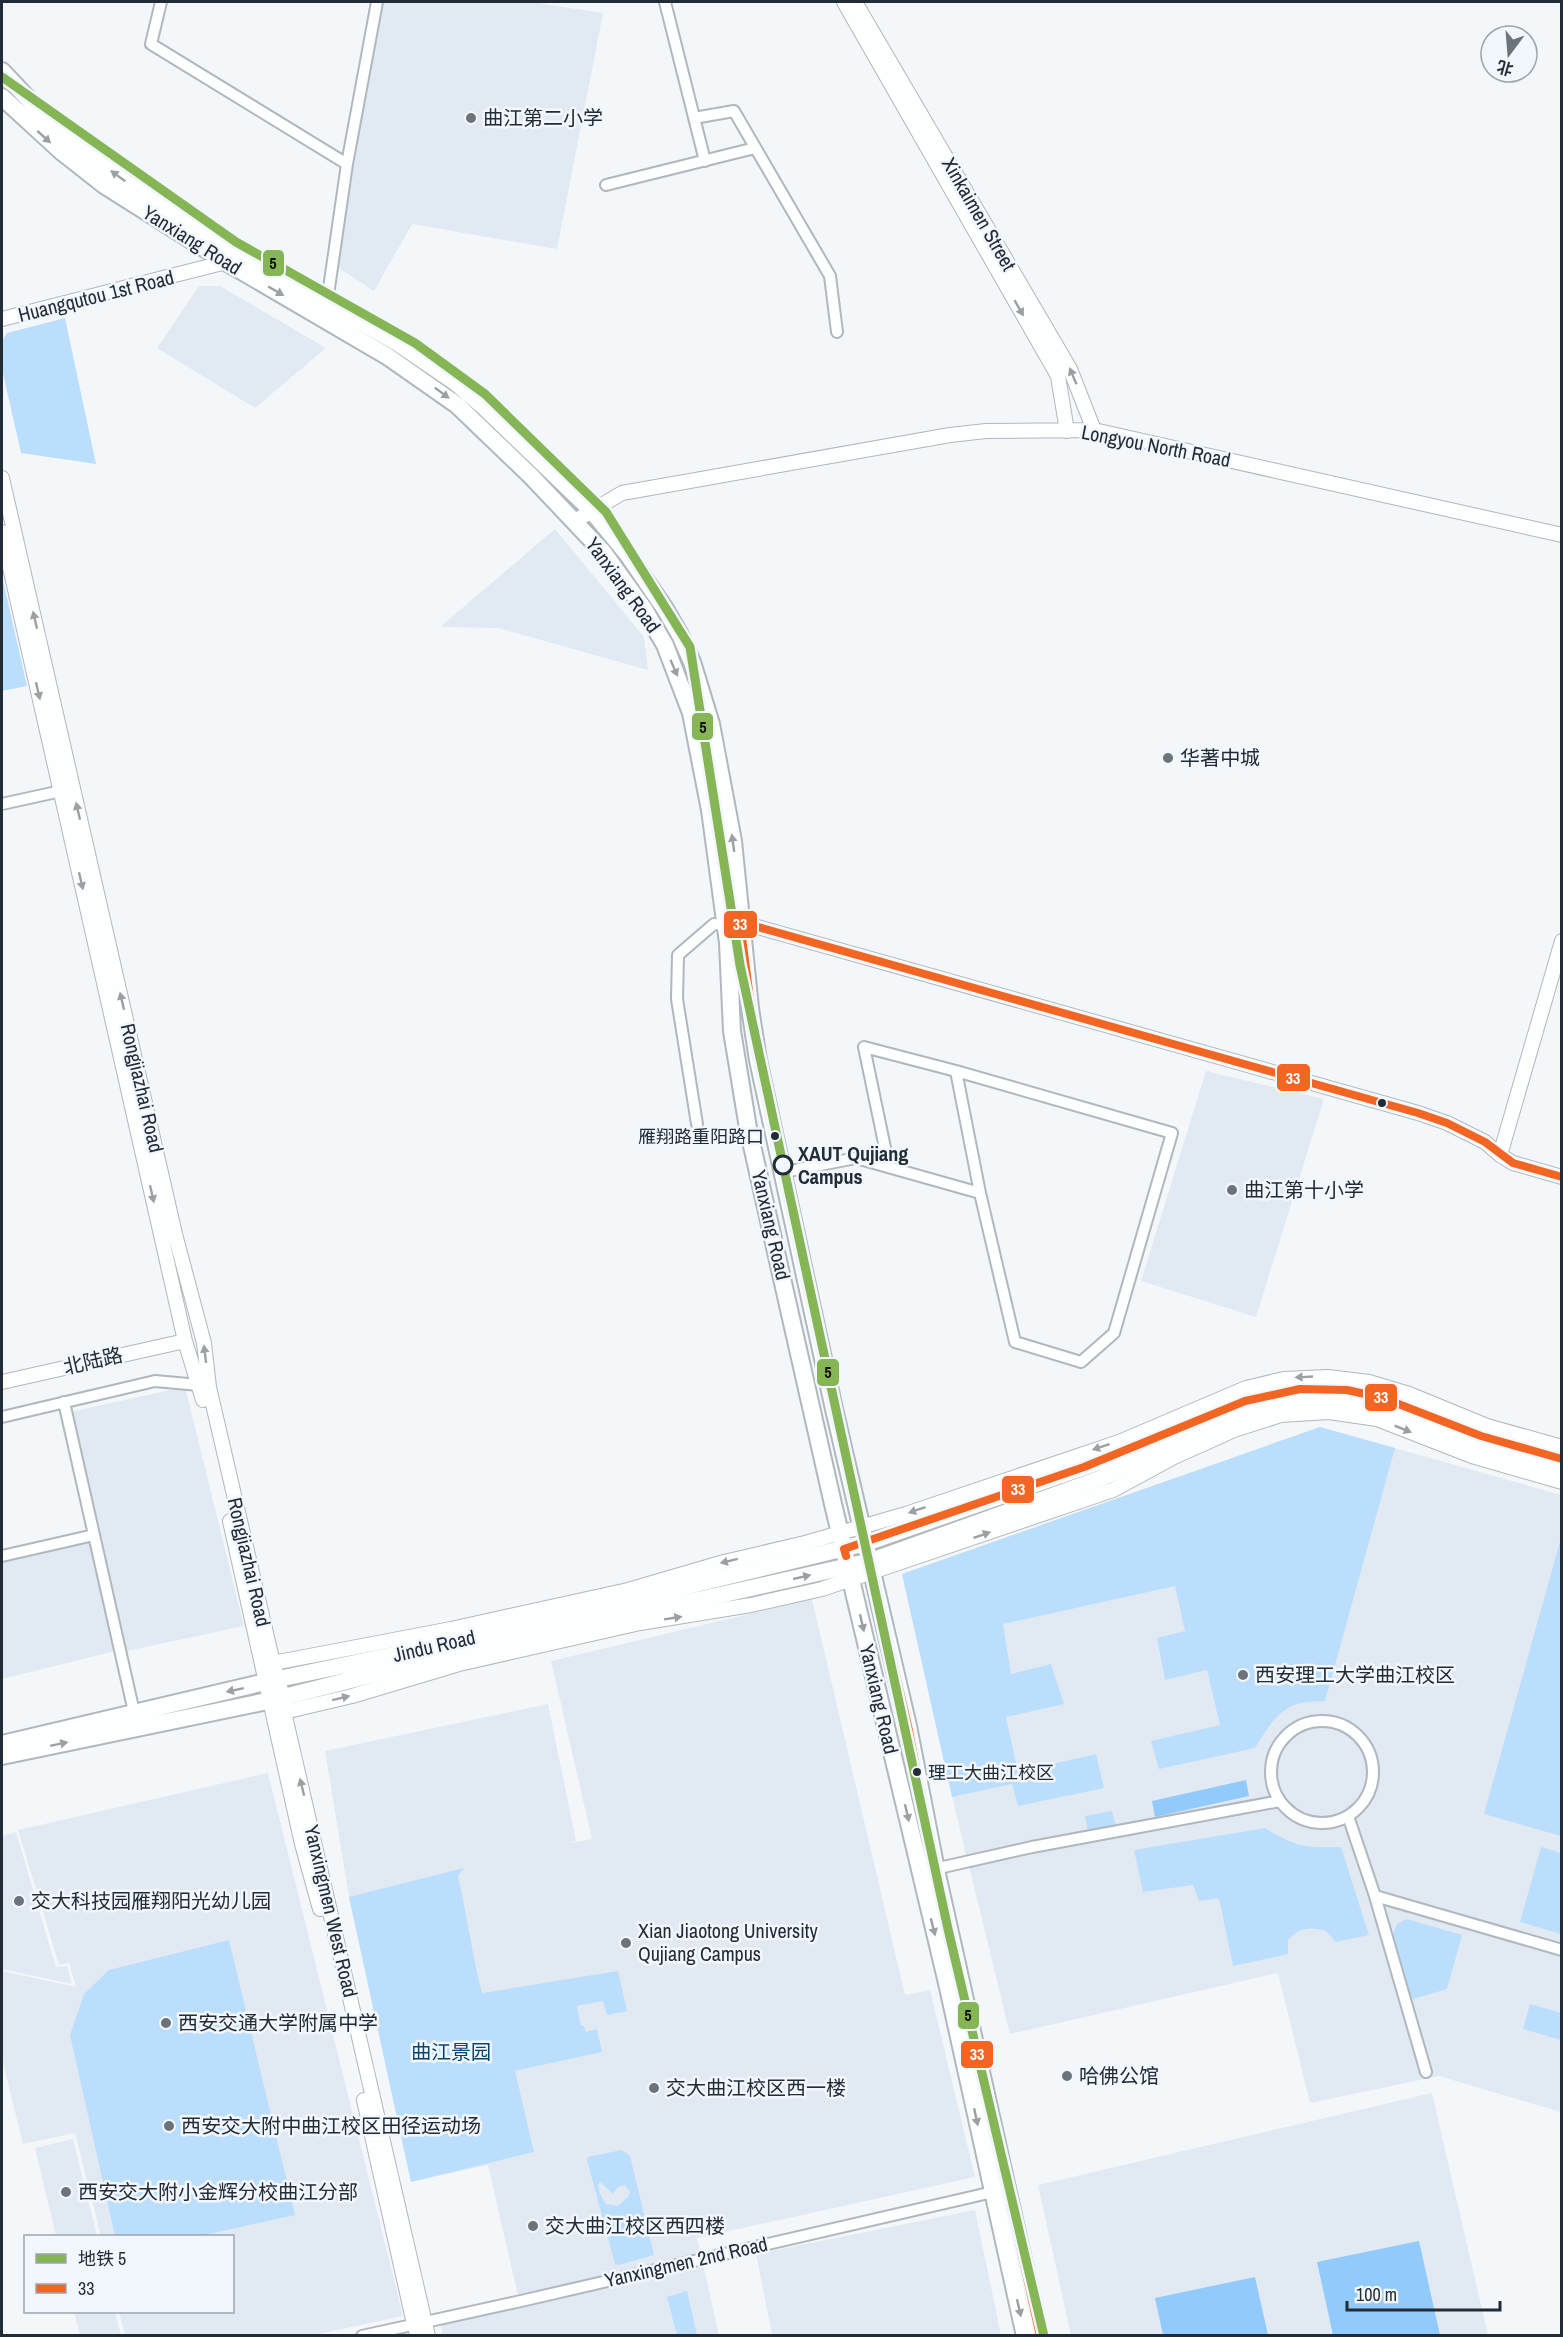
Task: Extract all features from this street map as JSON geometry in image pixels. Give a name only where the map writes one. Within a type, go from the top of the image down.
[{"type":"main road","name":"Yanxiang Road","points":[[2,71],[51,123],[126,183],[186,222],[420,357],[456,383],[591,510],[628,555],[665,609],[692,662],[711,724],[733,841],[732,1031],[740,1087],[842,1541],[1007,2181],[1040,2336]]},
{"type":"main road","name":"Yanxiang Road","points":[[2,97],[62,152],[104,185],[226,262],[371,346],[436,389],[486,432],[603,552],[644,609],[664,645],[685,695],[694,728],[753,1035],[834,1409],[908,1726],[928,1870],[993,2192],[1025,2336]]},
{"type":"main road","name":"Jindu Road","points":[[2,1744],[272,1675],[447,1644],[865,1535],[1113,1457],[1237,1404],[1289,1390],[1328,1388],[1367,1393],[1410,1406],[1472,1432],[1562,1459]]},
{"type":"main road","name":"Jindu Road","points":[[2,1756],[280,1703],[421,1662],[872,1567],[1102,1478],[1238,1416],[1267,1406],[1319,1400],[1378,1408],[1485,1448],[1562,1471]]},
{"type":"street","points":[[161,2],[151,44],[347,164]]},
{"type":"street","points":[[327,302],[347,164],[377,2]]},
{"type":"street","points":[[665,2],[705,161]]},
{"type":"street","name":"Xinkaimen Street","points":[[844,2],[1058,376],[1067,431]]},
{"type":"street","name":"Xinkaimen Street","points":[[855,2],[1070,369],[1095,430]]},
{"type":"street","points":[[694,118],[734,111],[830,276],[837,332]]},
{"type":"street","points":[[606,184],[755,148]]},
{"type":"street","name":"Huangqutou 1st Road","points":[[2,319],[226,262]]},
{"type":"street","name":"Longyou North Road","points":[[575,521],[622,493],[938,437],[986,431],[1095,430],[1562,535]]},
{"type":"street","name":"Rongjiazhai Road","points":[[2,478],[175,1234],[204,1343],[209,1387],[272,1675]]},
{"type":"street","name":"Rongjiazhai Road","points":[[2,532],[185,1341],[199,1385],[280,1703]]},
{"type":"street","points":[[2,804],[61,791]]},
{"type":"street","points":[[697,1124],[677,999],[678,955],[714,924],[733,924],[1418,1113],[1447,1123],[1485,1142],[1513,1163],[1562,1178]]},
{"type":"street","points":[[1500,1155],[1562,941]]},
{"type":"street","points":[[890,1167],[864,1047],[956,1071],[1172,1133],[1114,1333],[1081,1362],[1015,1342],[980,1193],[956,1071]]},
{"type":"street","points":[[784,1172],[856,1158],[980,1193]]},
{"type":"street","name":"北陆路","points":[[2,1382],[185,1341]]},
{"type":"street","points":[[865,1535],[906,1514],[1136,1436],[1246,1388],[1284,1379],[1328,1377],[1369,1382],[1409,1394],[1487,1426],[1562,1447]]},
{"type":"street","points":[[2,1417],[155,1381],[199,1385]]},
{"type":"street","points":[[63,1402],[134,1712]]},
{"type":"street","points":[[872,1567],[1113,1490],[1174,1457],[1226,1434],[1281,1415],[1329,1412],[1377,1419],[1472,1456],[1562,1482]]},
{"type":"street","points":[[2,1556],[94,1535]]},
{"type":"street","name":"Yanxingmen West Road","points":[[280,1703],[299,1833],[318,1903],[418,2327],[428,2336]]},
{"type":"street","points":[[1326,1721],[1340,1725],[1354,1733],[1365,1745],[1371,1760],[1373,1776],[1369,1792],[1360,1806],[1348,1816],[1334,1822],[1311,1821],[1290,1812],[1280,1801],[1273,1788],[1272,1759],[1278,1746],[1287,1735],[1299,1726],[1326,1721]]},
{"type":"street","points":[[928,1870],[1032,1847],[1280,1801]]},
{"type":"street","points":[[1348,1816],[1375,1896],[1426,2072]]},
{"type":"street","points":[[1375,1896],[1562,1950]]},
{"type":"street","name":"Yanxingmen 2nd Road","points":[[362,2336],[418,2327],[993,2192],[1007,2181]]},
{"type":"shaded area","name":"曲江第二小学","points":[[381,2],[531,2],[603,13],[557,249],[412,224],[374,291],[333,264]]},
{"type":"shaded area","points":[[199,286],[220,286],[326,348],[255,408],[157,348]]},
{"type":"shaded area","points":[[555,529],[644,637],[648,670],[498,628],[440,627]]},
{"type":"shaded area","name":"曲江第十小学","points":[[1206,1071],[1324,1099],[1256,1317],[1141,1281]]},
{"type":"shaded area","points":[[185,1387],[244,1626],[127,1651],[65,1413]]},
{"type":"shaded area","name":"西安理工大学曲江校区","points":[[1320,1427],[1561,1495],[1561,2112],[1439,2076],[1310,2103],[1278,1973],[1010,2034],[947,1776],[902,1574]]},
{"type":"shaded area","points":[[90,1542],[115,1651],[2,1679],[2,1563]]},
{"type":"shaded area","name":"Xian Jiaotong University Qujiang Campus","points":[[812,1599],[905,1995],[930,1990],[975,2177],[697,2238],[719,2335],[443,2335],[440,2323],[520,2305],[488,2165],[411,2182],[349,1897],[325,1751],[548,1704],[576,1841],[565,1844],[592,1839],[551,1661]]},
{"type":"shaded area","name":"西安交通大学附属中学","points":[[268,1773],[403,2316],[314,2335],[125,2335],[119,2313],[234,2313],[234,2235],[101,2235],[75,2133],[23,2144],[2,2059],[2,1971],[76,1987],[69,1963],[59,1965],[18,1830]]},
{"type":"shaded area","points":[[1246,1780],[1249,1796],[1155,1817],[1152,1801]]},
{"type":"shaded area","name":"交大科技园雁翔阳光幼儿园","points":[[16,1832],[56,1967],[67,1966],[72,1984],[2,1969],[2,1836]]},
{"type":"shaded area","points":[[1432,2093],[1488,2335],[1071,2335],[1038,2185]]},
{"type":"shaded area","name":"西安交大附小金辉分校曲江分部","points":[[73,2139],[97,2235],[56,2235],[35,2148]]},
{"type":"shaded area","points":[[975,2210],[1001,2335],[772,2335],[756,2254]]},
{"type":"shaded area","points":[[1419,2241],[1440,2335],[1333,2335],[1317,2262]]},
{"type":"shaded area","points":[[1255,2277],[1268,2335],[1163,2335],[1155,2298]]},
{"type":"shaded area","points":[[74,2313],[115,2313],[121,2335],[80,2335]]},
{"type":"green space","points":[[65,318],[96,464],[21,453],[2,369],[2,341],[7,333]]},
{"type":"green space","points":[[2,576],[27,686],[2,691]]},
{"type":"green space","points":[[1320,1427],[1395,1448],[1325,1701],[1300,1703],[1283,1711],[1272,1722],[1255,1748],[1159,1769],[1151,1741],[1220,1725],[1207,1670],[1165,1680],[1157,1638],[1185,1631],[1175,1586],[1003,1624],[1011,1674],[1051,1664],[1064,1704],[1006,1717],[1018,1772],[1096,1754],[1104,1788],[1018,1806],[1012,1784],[952,1797],[902,1574]]},
{"type":"green space","points":[[1561,1538],[1561,1836],[1484,1814]]},
{"type":"green space","points":[[1112,1811],[1116,1827],[1088,1833],[1085,1816]]},
{"type":"green space","points":[[1265,1828],[1301,1845],[1341,1847],[1369,1935],[1336,1942],[1326,1931],[1305,1929],[1288,1940],[1288,1954],[1233,1966],[1219,1898],[1199,1901],[1193,1885],[1143,1892],[1134,1850]]},
{"type":"green space","points":[[1541,1847],[1561,1853],[1561,1934],[1520,1922]]},
{"type":"green space","name":"曲江景园","points":[[464,1868],[458,1876],[482,1993],[618,1971],[627,2011],[607,2015],[603,2001],[577,2006],[581,2026],[584,2026],[586,2032],[597,2029],[602,2052],[515,2071],[534,2152],[411,2182],[349,1897]]},
{"type":"green space","points":[[1407,1919],[1462,1935],[1447,1989],[1410,2000],[1393,1933],[1397,1924]]},
{"type":"green space","points":[[229,1940],[295,2215],[205,2235],[115,2235],[70,2035],[84,1994],[109,1970]]},
{"type":"green space","points":[[1530,2004],[1561,2013],[1561,2040],[1523,2029]]},
{"type":"green space","points":[[622,2150],[630,2156],[654,2255],[619,2265],[615,2264],[588,2157]],"holes":[[[600,2182],[613,2194],[618,2187],[625,2185],[630,2192],[618,2206],[606,2204],[600,2194],[598,2185]]]},
{"type":"green space","points":[[687,2291],[697,2335],[677,2335],[667,2297]]},
{"type":"metro line","name":"5","points":[[2,77],[236,242],[415,343],[485,394],[606,512],[690,647],[740,965],[948,1929],[1044,2336]]},
{"type":"transit line","name":"33","points":[[1040,2336],[936,1870],[908,1726],[834,1409],[758,1060],[740,922],[1418,1113],[1447,1123],[1485,1142],[1513,1163],[1562,1177]]},
{"type":"transit line","name":"33","points":[[846,1556],[844,1549],[1084,1467],[1245,1401],[1300,1389],[1347,1390],[1383,1398],[1481,1436],[1562,1459]]},
{"type":"place","name":"曲江第二小学","points":[[471,118]]},
{"type":"place","name":"华著中城","points":[[1168,758]]},
{"type":"place","name":"雁翔路重阳路口","points":[[775,1136]]},
{"type":"place","name":"XAUT Qujiang Campus","points":[[783,1165]]},
{"type":"place","name":"曲江第十小学","points":[[1232,1190]]},
{"type":"place","name":"西安理工大学曲江校区","points":[[1243,1675]]},
{"type":"place","name":"理工大曲江校区","points":[[917,1772]]},
{"type":"place","name":"交大科技园雁翔阳光幼儿园","points":[[19,1901]]},
{"type":"place","name":"Xian Jiaotong University Qujiang Campus","points":[[626,1943]]},
{"type":"place","name":"西安交通大学附属中学","points":[[166,2023]]},
{"type":"place","name":"哈佛公馆","points":[[1067,2076]]},
{"type":"place","name":"交大曲江校区西一楼","points":[[654,2088]]},
{"type":"place","name":"西安交大附中曲江校区田径运动场","points":[[169,2126]]},
{"type":"place","name":"西安交大附小金辉分校曲江分部","points":[[66,2192]]},
{"type":"place","name":"交大曲江校区西四楼","points":[[533,2226]]}]
